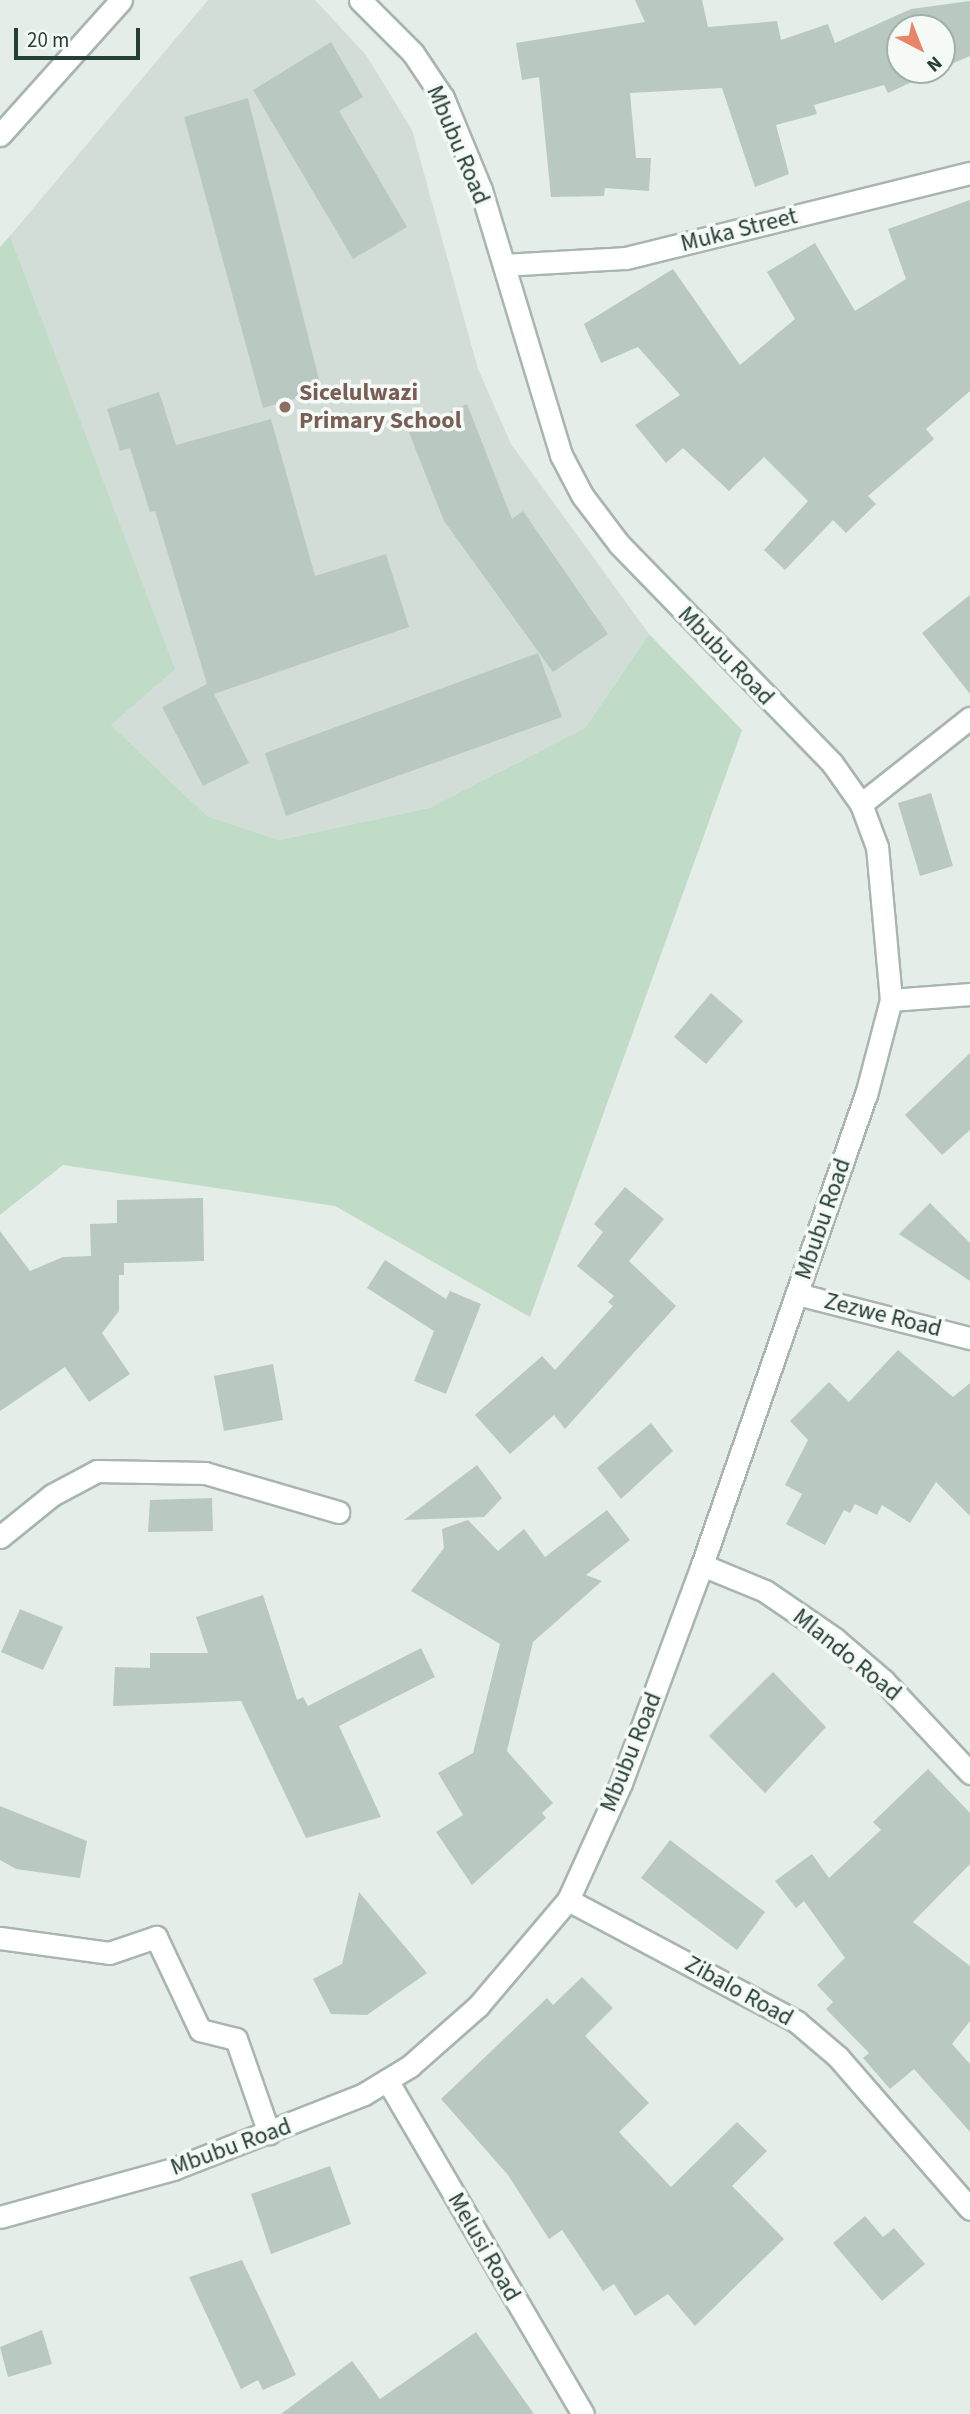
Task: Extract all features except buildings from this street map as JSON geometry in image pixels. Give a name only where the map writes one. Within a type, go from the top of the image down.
[{"type":"street","points":[[0,135],[121,0]]},
{"type":"street","name":"Mbubu Road","points":[[0,2217],[173,2169],[269,2133],[387,2080],[478,2006],[568,1900],[621,1783],[702,1565],[866,1095],[891,1000],[877,847],[861,804],[832,763],[619,544],[582,495],[561,455],[504,265],[443,98],[413,53],[360,0]]},
{"type":"street","name":"Muka Street","points":[[504,265],[626,258],[970,173]]},
{"type":"street","points":[[861,804],[970,718]]},
{"type":"street","points":[[891,1000],[970,994]]},
{"type":"street","name":"Zezwe Road","points":[[797,1294],[970,1338]]},
{"type":"street","points":[[0,1537],[52,1495],[97,1471],[205,1473],[338,1513]]},
{"type":"street","name":"Mlando Road","points":[[702,1565],[765,1591],[835,1639],[884,1681],[970,1773]]},
{"type":"street","name":"Zibalo Road","points":[[568,1900],[797,2022],[838,2057],[970,2209]]},
{"type":"street","points":[[0,1938],[108,1953],[156,1937],[200,2030],[236,2039],[269,2133]]},
{"type":"street","name":"Melusi Road","points":[[387,2080],[583,2414]]},
{"type":"shaded area","name":"Sicelulwazi Primary School","points":[[208,0],[315,0],[366,55],[412,130],[478,369],[511,444],[649,634],[585,728],[429,808],[279,840],[207,816],[111,725],[174,668],[10,236]]},
{"type":"green space","points":[[10,236],[175,669],[111,725],[207,816],[279,840],[429,808],[585,728],[649,634],[742,730],[530,1317],[335,1206],[63,1165],[0,1215],[0,247]]},
{"type":"place","name":"Sicelulwazi Primary School","points":[[285,407]]}]
